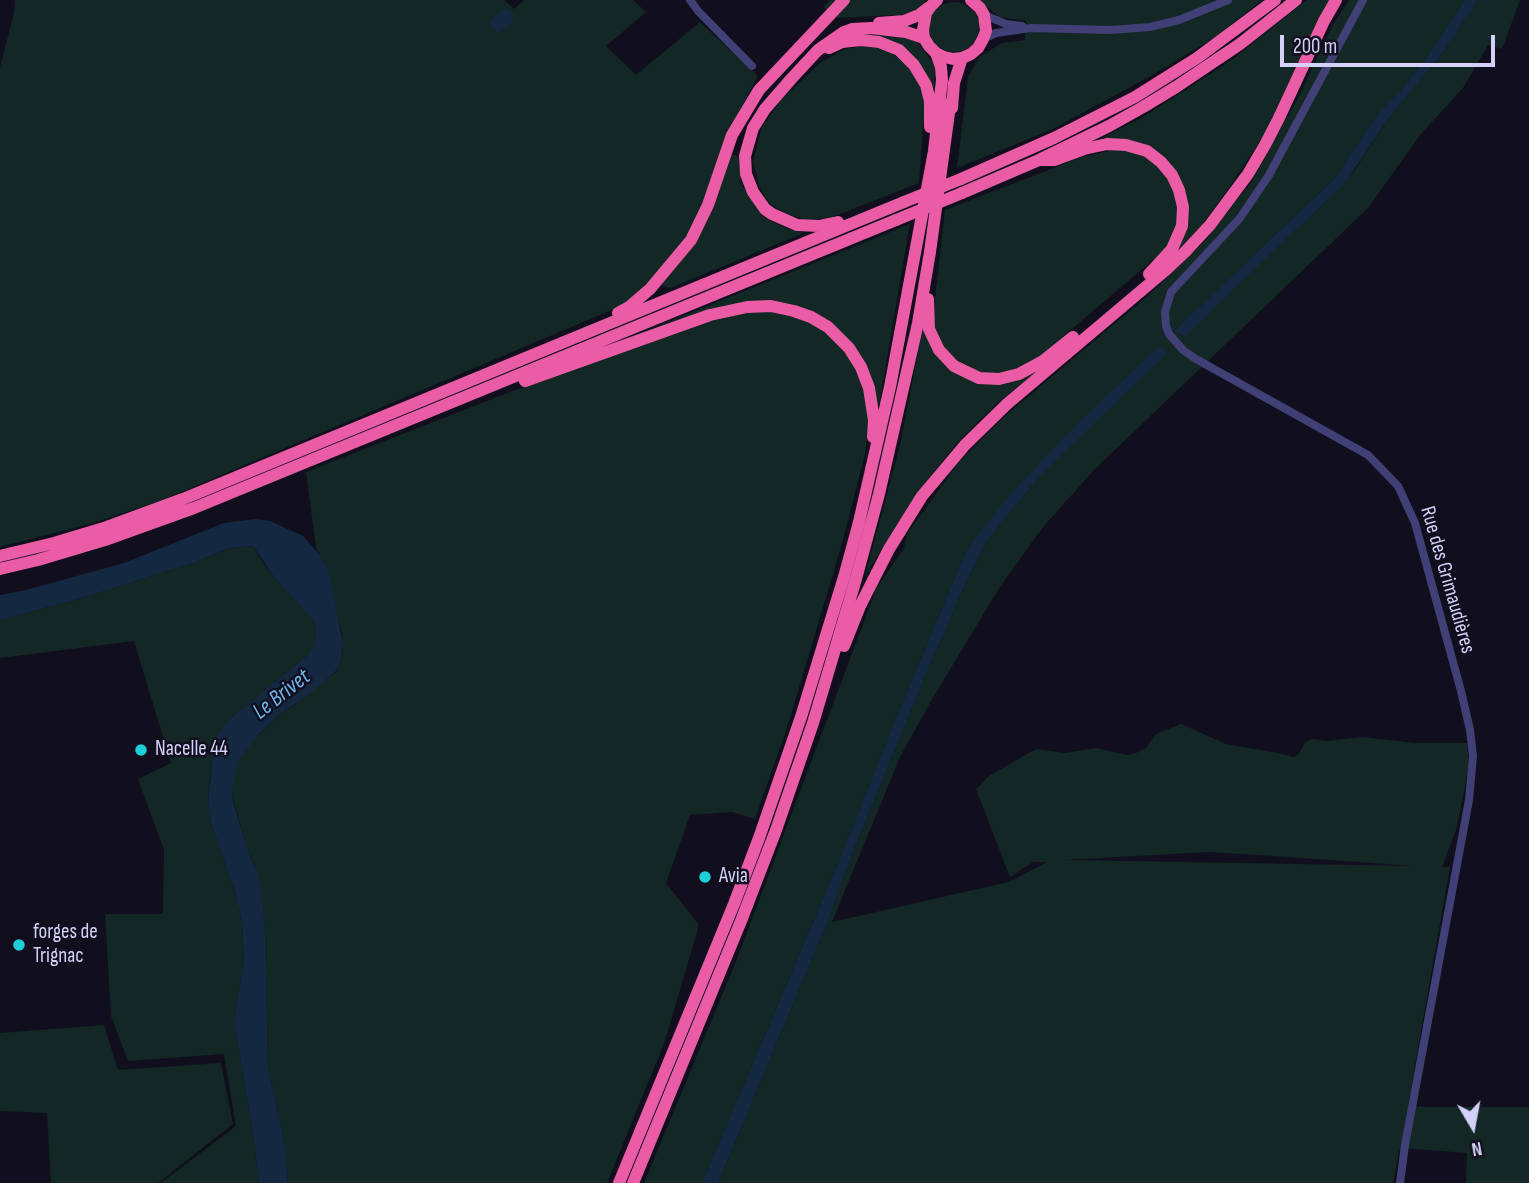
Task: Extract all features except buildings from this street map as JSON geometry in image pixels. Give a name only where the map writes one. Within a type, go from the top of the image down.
[{"type":"highway","points":[[579,336],[586,327],[629,307],[650,289],[691,240],[708,205],[728,145],[759,90],[844,0]]},
{"type":"highway","points":[[936,53],[953,59],[961,58],[971,54],[984,39],[984,15],[971,0]]},
{"type":"highway","points":[[0,556],[107,527],[183,499],[961,179],[1054,138],[1135,97],[1197,58],[1275,0]]},
{"type":"highway","points":[[0,569],[73,550],[146,526],[1039,160],[1109,126],[1176,87],[1240,44],[1296,0]]},
{"type":"highway","points":[[831,666],[840,657],[860,606],[890,549],[922,496],[943,469],[993,417],[1167,269],[1210,225],[1248,174],[1269,137],[1336,0]]},
{"type":"highway","points":[[792,53],[823,32],[840,26],[904,21],[919,15],[934,3]]},
{"type":"highway","points":[[619,1183],[734,904],[773,800],[829,628],[851,550],[907,304],[934,151],[941,67],[936,53],[924,38],[923,21],[934,3]]},
{"type":"highway","points":[[888,208],[872,209],[828,225],[797,225],[765,209],[748,183],[745,156],[753,128],[780,91],[818,50],[834,37],[852,29],[885,29],[924,38]]},
{"type":"highway","points":[[818,50],[825,50],[842,42],[869,40],[899,50],[914,65],[926,85],[930,100],[928,178]]},
{"type":"highway","points":[[633,1183],[762,866],[806,743],[864,553],[920,311],[949,113],[961,58]]},
{"type":"highway","points":[[952,100],[950,163],[931,272],[928,319],[933,338],[944,357],[954,366],[979,378],[999,380],[1009,377],[1033,367],[1054,353],[1158,265],[1172,249],[1182,226],[1183,207],[1172,174],[1147,151],[1126,145],[1107,144],[1054,160],[1039,160]]},
{"type":"highway","points":[[468,396],[481,397],[710,315],[747,307],[771,306],[811,317],[828,327],[855,356],[865,378],[873,408],[874,431],[869,455],[872,467]]},
{"type":"street","points":[[691,0],[698,11],[752,66]]},
{"type":"street","points":[[984,15],[1006,24],[1031,28],[1111,30],[1150,27],[1180,20],[1228,0]]},
{"type":"street","name":"Rue des Grimaudières","points":[[1363,0],[1275,164],[1244,208],[1171,292],[1164,312],[1166,326],[1173,340],[1189,355],[1368,455],[1398,486],[1415,523],[1461,691],[1473,755],[1469,800],[1400,1183]]},
{"type":"street","points":[[984,39],[996,33],[1031,28]]},
{"type":"green space","points":[[15,0],[504,0],[514,9],[524,0],[633,0],[646,12],[606,46],[636,75],[700,22],[758,76],[722,150],[739,157],[741,183],[765,218],[804,233],[670,288],[659,285],[621,306],[162,500],[93,523],[0,547],[0,67]]},
{"type":"green space","points":[[830,0],[926,0],[913,14],[838,18],[823,7]]},
{"type":"green space","points":[[979,0],[1262,0],[1217,36],[1156,73],[1053,129],[957,168],[968,77],[979,57],[1002,43],[1025,40],[1026,21],[999,17]]},
{"type":"green space","points":[[1307,0],[1331,0],[1303,51],[1267,130],[1203,223],[1177,252],[1154,259],[1034,361],[1037,371],[995,405],[957,443],[924,484],[865,576],[899,449],[922,333],[933,316],[945,210],[1082,157],[1108,151],[1104,137],[1145,116],[1233,59]]},
{"type":"green space","points":[[1349,0],[1465,0],[1425,60],[1378,113],[1336,177],[1174,331],[1183,337],[1320,207],[1354,171],[1386,122],[1444,51],[1478,0],[1520,0],[1502,49],[1488,45],[1463,88],[1420,135],[1368,208],[1095,469],[1043,527],[1001,585],[900,757],[832,922],[1009,882],[1047,862],[1033,862],[1010,877],[976,789],[989,776],[1036,749],[1065,753],[1096,748],[1134,754],[1146,748],[1156,734],[1181,724],[1226,744],[1294,757],[1299,754],[1305,742],[1312,739],[1326,741],[1363,737],[1416,743],[1467,743],[1469,762],[1456,830],[1442,867],[1450,867],[1408,1105],[1529,1107],[1529,1183],[1466,1183],[1467,1153],[1401,1148],[1393,1183],[718,1183],[828,921],[852,854],[924,679],[986,542],[1039,477],[1160,345],[966,551],[841,856],[702,1183],[644,1183],[737,959],[877,587],[904,548],[907,534],[958,463],[1005,416],[1151,293],[1203,243],[1252,181],[1299,96],[1332,26]],"holes":[[[1209,852],[1414,866],[1063,860]]]},
{"type":"green space","points":[[954,2],[971,10],[979,27],[971,44],[954,52],[937,44],[929,27],[937,10]]},
{"type":"green space","points":[[860,32],[898,34],[918,43],[935,66],[934,91],[925,71],[911,53],[885,38]]},
{"type":"green space","points":[[863,46],[885,50],[903,61],[919,82],[925,103],[919,183],[830,218],[806,220],[785,213],[770,204],[759,186],[753,162],[761,129],[781,100],[820,63],[845,49]]},
{"type":"green space","points":[[910,224],[879,405],[868,418],[864,458],[841,547],[787,728],[755,819],[732,812],[690,815],[666,883],[699,925],[665,1041],[607,1183],[288,1183],[287,1148],[268,1067],[265,930],[254,864],[232,796],[234,772],[245,749],[277,716],[337,671],[341,659],[341,629],[326,565],[316,548],[306,472],[641,343],[636,335]]},
{"type":"green space","points":[[253,546],[274,577],[310,614],[316,629],[313,648],[309,654],[231,718],[214,742],[209,787],[211,823],[242,921],[244,962],[235,1029],[259,1183],[161,1183],[236,1126],[224,1054],[128,1061],[111,1016],[105,914],[163,914],[164,850],[138,779],[171,763],[134,641],[0,658],[0,620],[85,597],[196,562],[230,548]]},
{"type":"green space","points":[[104,1025],[118,1070],[221,1063],[233,1124],[158,1183],[51,1183],[47,1113],[0,1111],[0,1033]]},
{"type":"water","points":[[1465,0],[1478,0],[1444,51],[1386,122],[1345,183],[1184,337],[1175,332],[1336,177],[1378,113],[1425,60]]},
{"type":"water","points":[[506,9],[514,16],[511,24],[498,34],[490,24],[494,16]]},
{"type":"water","points":[[1160,345],[1167,353],[1039,477],[986,542],[924,679],[852,854],[828,921],[718,1183],[702,1183],[841,856],[966,551],[1006,499],[1070,431]]},
{"type":"water","name":"Le Brivet","points":[[256,519],[270,521],[303,536],[320,555],[332,585],[343,644],[337,670],[311,693],[277,716],[240,758],[232,796],[261,889],[265,930],[268,1067],[287,1148],[288,1183],[259,1183],[235,1029],[244,962],[242,921],[211,823],[208,802],[217,735],[231,718],[309,654],[316,637],[311,617],[274,577],[253,546],[229,548],[196,562],[85,597],[0,620],[0,595],[124,563],[224,523]]},
{"type":"place","name":"Nacelle 44","points":[[141,750]]},
{"type":"place","name":"Avia","points":[[705,877]]},
{"type":"place","name":"forges de Trignac","points":[[19,945]]}]
